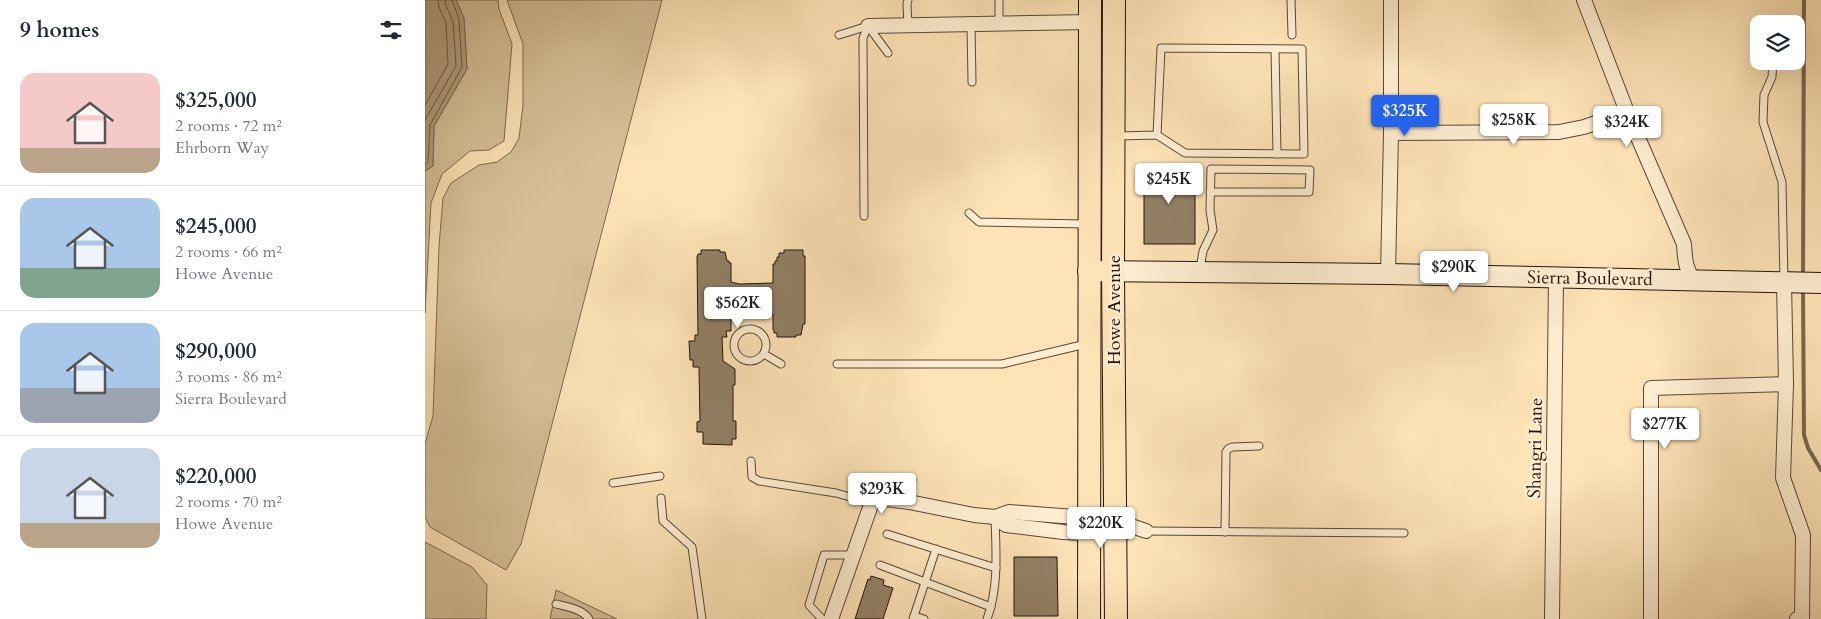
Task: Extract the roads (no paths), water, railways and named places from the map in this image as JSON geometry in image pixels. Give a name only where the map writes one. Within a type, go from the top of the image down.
[{"type":"main road","name":"Howe Avenue","points":[[1114,0],[1113,272],[1116,619]]},
{"type":"main road","name":"Howe Avenue","points":[[1089,619],[1088,271],[1090,11]]},
{"type":"main road","points":[[1090,11],[1100,42],[1100,118],[1114,137]]},
{"type":"street","points":[[1388,274],[1391,0]]},
{"type":"street","points":[[1584,0],[1627,112],[1684,244],[1685,263],[1689,273],[1695,280]]},
{"type":"street","points":[[868,26],[999,24],[1090,11]]},
{"type":"street","points":[[1391,133],[1559,132],[1584,127],[1627,112]]},
{"type":"street","name":"Sierra Boulevard","points":[[1088,271],[1388,274],[1802,282]]},
{"type":"street","name":"Shangri Lane","points":[[1552,619],[1556,278]]},
{"type":"street","points":[[1797,619],[1802,618],[1803,535],[1783,478],[1786,384],[1802,282]]},
{"type":"street","points":[[1651,619],[1651,388],[1786,384]]},
{"type":"street","points":[[831,619],[873,499],[909,502],[974,515],[995,517],[1009,512],[1089,527],[1146,531]]},
{"type":"lane","points":[[908,0],[908,26]]},
{"type":"lane","points":[[999,0],[999,24]]},
{"type":"lane","points":[[1291,0],[1292,35]]},
{"type":"lane","points":[[971,25],[972,82]]},
{"type":"lane","points":[[839,35],[868,26]]},
{"type":"lane","points":[[868,26],[888,53]]},
{"type":"lane","points":[[864,216],[863,38],[868,26]]},
{"type":"lane","points":[[1114,137],[1157,135],[1185,153],[1304,154],[1302,49],[1161,48],[1157,135]]},
{"type":"lane","points":[[1275,49],[1277,154]]},
{"type":"lane","points":[[1772,70],[1772,77],[1764,95],[1763,122],[1782,182],[1802,282]]},
{"type":"lane","points":[[1200,272],[1203,251],[1213,230],[1209,210],[1211,169],[1310,170],[1309,192],[1210,192]]},
{"type":"lane","points":[[969,213],[979,222],[1089,224]]},
{"type":"lane","points":[[749,329],[760,332],[766,340],[767,346],[764,354],[754,361],[743,360],[734,348],[736,337],[739,333],[749,329]]},
{"type":"lane","points":[[837,364],[1002,364],[1089,343]]},
{"type":"lane","points":[[764,354],[781,364]]},
{"type":"lane","points":[[1225,532],[1226,452],[1232,448],[1259,446]]},
{"type":"lane","points":[[751,461],[752,477],[759,481],[836,493],[871,503]]},
{"type":"lane","points":[[613,483],[659,476]]},
{"type":"lane","points":[[909,502],[911,480]]},
{"type":"lane","points":[[661,498],[663,521],[692,547],[702,619]]},
{"type":"lane","points":[[987,619],[991,607],[996,568],[995,517]]},
{"type":"lane","points":[[1146,531],[1404,533]]},
{"type":"lane","points":[[887,534],[996,568]]},
{"type":"lane","points":[[924,619],[914,617],[936,549]]},
{"type":"lane","points":[[822,619],[809,605],[825,555],[853,555]]},
{"type":"lane","points":[[879,565],[991,607]]},
{"type":"lane","points":[[556,604],[585,614],[589,619]]},
{"type":"water","points":[[425,0],[456,0],[464,18],[467,69],[434,126],[433,166],[425,171]]},
{"type":"waterway","points":[[1803,277],[1804,0]]},
{"type":"waterway","points":[[1803,289],[1804,435],[1808,448],[1821,470]]}]
